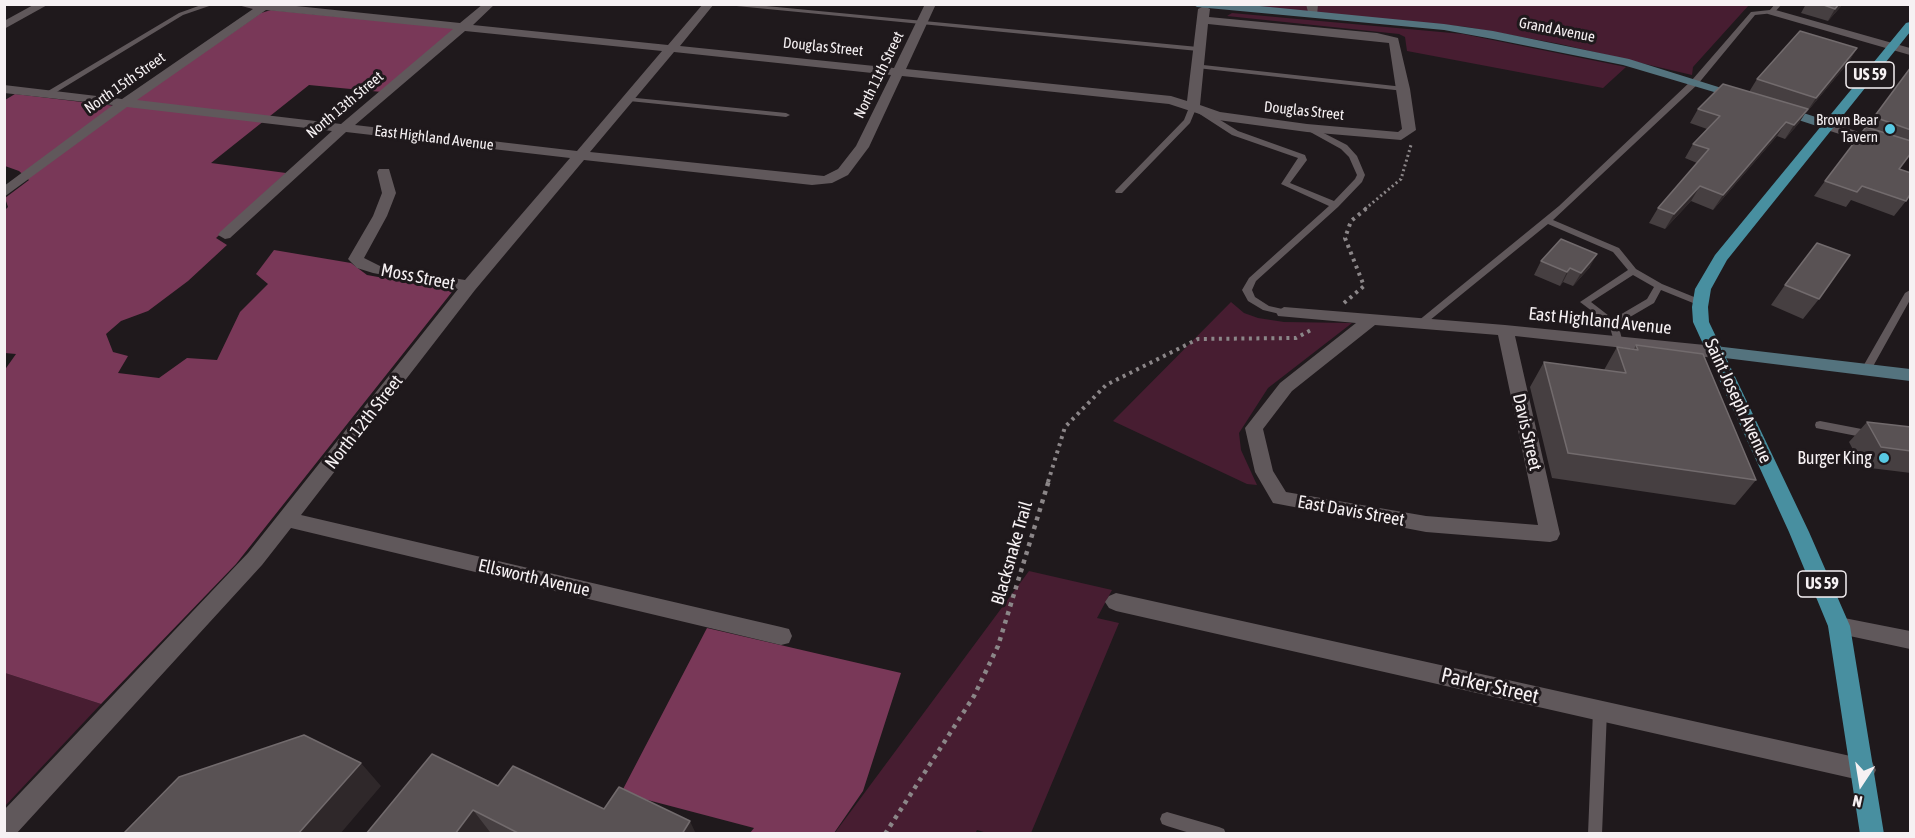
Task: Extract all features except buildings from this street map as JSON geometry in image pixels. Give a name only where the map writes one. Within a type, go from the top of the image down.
[{"type":"main road","name":"Saint Joseph Avenue","points":[[1872,834],[1839,626],[1701,322],[1701,303],[1704,289],[1720,258],[1911,24]]},
{"type":"street","points":[[4,26],[44,4]]},
{"type":"street","name":"Douglas Street","points":[[239,4],[1171,100],[1218,116],[1307,128],[1401,136],[1409,130],[1410,124],[1404,89]]},
{"type":"street","name":"North 13th Street","points":[[225,235],[343,128],[490,4]]},
{"type":"street","name":"North 12th Street","points":[[4,828],[255,559],[469,286],[709,4]]},
{"type":"street","name":"North 11th Street","points":[[854,158],[862,147],[931,4]]},
{"type":"street","name":"Grand Avenue","points":[[1197,4],[1312,9],[1493,34],[1625,62],[1695,82],[1829,126]]},
{"type":"street","points":[[1193,107],[1198,49],[1205,5]]},
{"type":"street","name":"North 15th Street","points":[[4,193],[125,103],[265,6]]},
{"type":"street","points":[[1775,8],[1911,52]]},
{"type":"street","points":[[1203,20],[1394,41],[1404,89]]},
{"type":"street","name":"East Highland Avenue","points":[[4,88],[812,181],[838,176],[854,158]]},
{"type":"street","points":[[1829,126],[1911,153]]},
{"type":"street","name":"Moss Street","points":[[384,172],[388,193],[380,216],[356,259],[362,265],[378,270],[469,286]]},
{"type":"street","name":"East Highland Avenue","points":[[1284,312],[1505,330],[1911,375]]},
{"type":"street","name":"East Davis Street","points":[[1372,319],[1286,387],[1254,428],[1264,472],[1280,498],[1426,524],[1550,534]]},
{"type":"street","name":"Davis Street","points":[[1505,330],[1550,534]]},
{"type":"street","name":"Ellsworth Avenue","points":[[287,519],[781,636]]},
{"type":"street","name":"Parker Street","points":[[1116,602],[1863,770]]},
{"type":"street","points":[[1839,626],[1911,640]]},
{"type":"lane","points":[[47,94],[181,14],[212,4]]},
{"type":"lane","points":[[719,4],[1198,49]]},
{"type":"lane","points":[[1421,323],[1547,220],[1695,82],[1753,13],[1775,8]]},
{"type":"lane","points":[[1197,66],[1404,89]]},
{"type":"lane","points":[[629,99],[786,114]]},
{"type":"lane","points":[[1119,191],[1187,121],[1193,107],[1235,133],[1302,157],[1303,160],[1285,184],[1335,205]]},
{"type":"lane","points":[[1284,312],[1266,308],[1251,299],[1247,290],[1252,280],[1335,205],[1361,175],[1353,156],[1344,147],[1307,128]]},
{"type":"lane","points":[[1547,220],[1616,250],[1633,271],[1659,286],[1701,303]]},
{"type":"lane","points":[[1618,343],[1613,323],[1585,302],[1633,271]]},
{"type":"lane","points":[[1613,323],[1651,301],[1659,286]]},
{"type":"lane","points":[[1866,370],[1911,293]]},
{"type":"lane","points":[[1820,425],[1889,438]]},
{"type":"lane","points":[[1595,834],[1600,711]]},
{"type":"lane","points":[[1167,819],[1219,834]]},
{"type":"path","name":"Blacksnake Trail","points":[[885,834],[974,696],[998,646],[1065,427],[1106,385],[1198,339],[1212,336]]},
{"type":"shaded area","points":[[1237,5],[1749,5],[1693,67],[1692,75],[1560,44],[1467,27]]},
{"type":"shaded area","points":[[271,10],[455,30],[382,92],[309,85],[211,163],[286,173],[216,238],[227,245],[188,281],[148,311],[121,321],[106,334],[113,352],[128,356],[118,373],[159,378],[187,358],[217,360],[240,312],[268,284],[256,274],[274,250],[351,263],[367,275],[452,292],[236,564],[101,704],[5,673],[4,371],[16,354],[5,353],[4,211],[8,207],[5,198],[29,180],[19,171],[5,166],[5,100],[15,94],[124,107],[261,13]]},
{"type":"shaded area","points":[[1232,13],[1463,34],[1626,67],[1603,88],[1407,51],[1405,37],[1399,34],[1227,16]]},
{"type":"shaded area","points":[[1231,302],[1244,313],[1258,318],[1284,322],[1352,323],[1268,388],[1239,433],[1241,450],[1257,485],[1247,484],[1113,421]]},
{"type":"shaded area","points":[[1029,571],[1112,590],[1097,618],[1119,623],[1031,833],[987,833],[977,830],[975,834],[834,834]]},
{"type":"shaded area","points":[[707,628],[901,673],[863,791],[834,833],[750,833],[754,828],[621,793]]},
{"type":"shaded area","points":[[5,673],[101,704],[5,806]]},
{"type":"place","name":"Brown Bear Tavern","points":[[1890,129]]},
{"type":"place","name":"Burger King","points":[[1884,458]]}]
